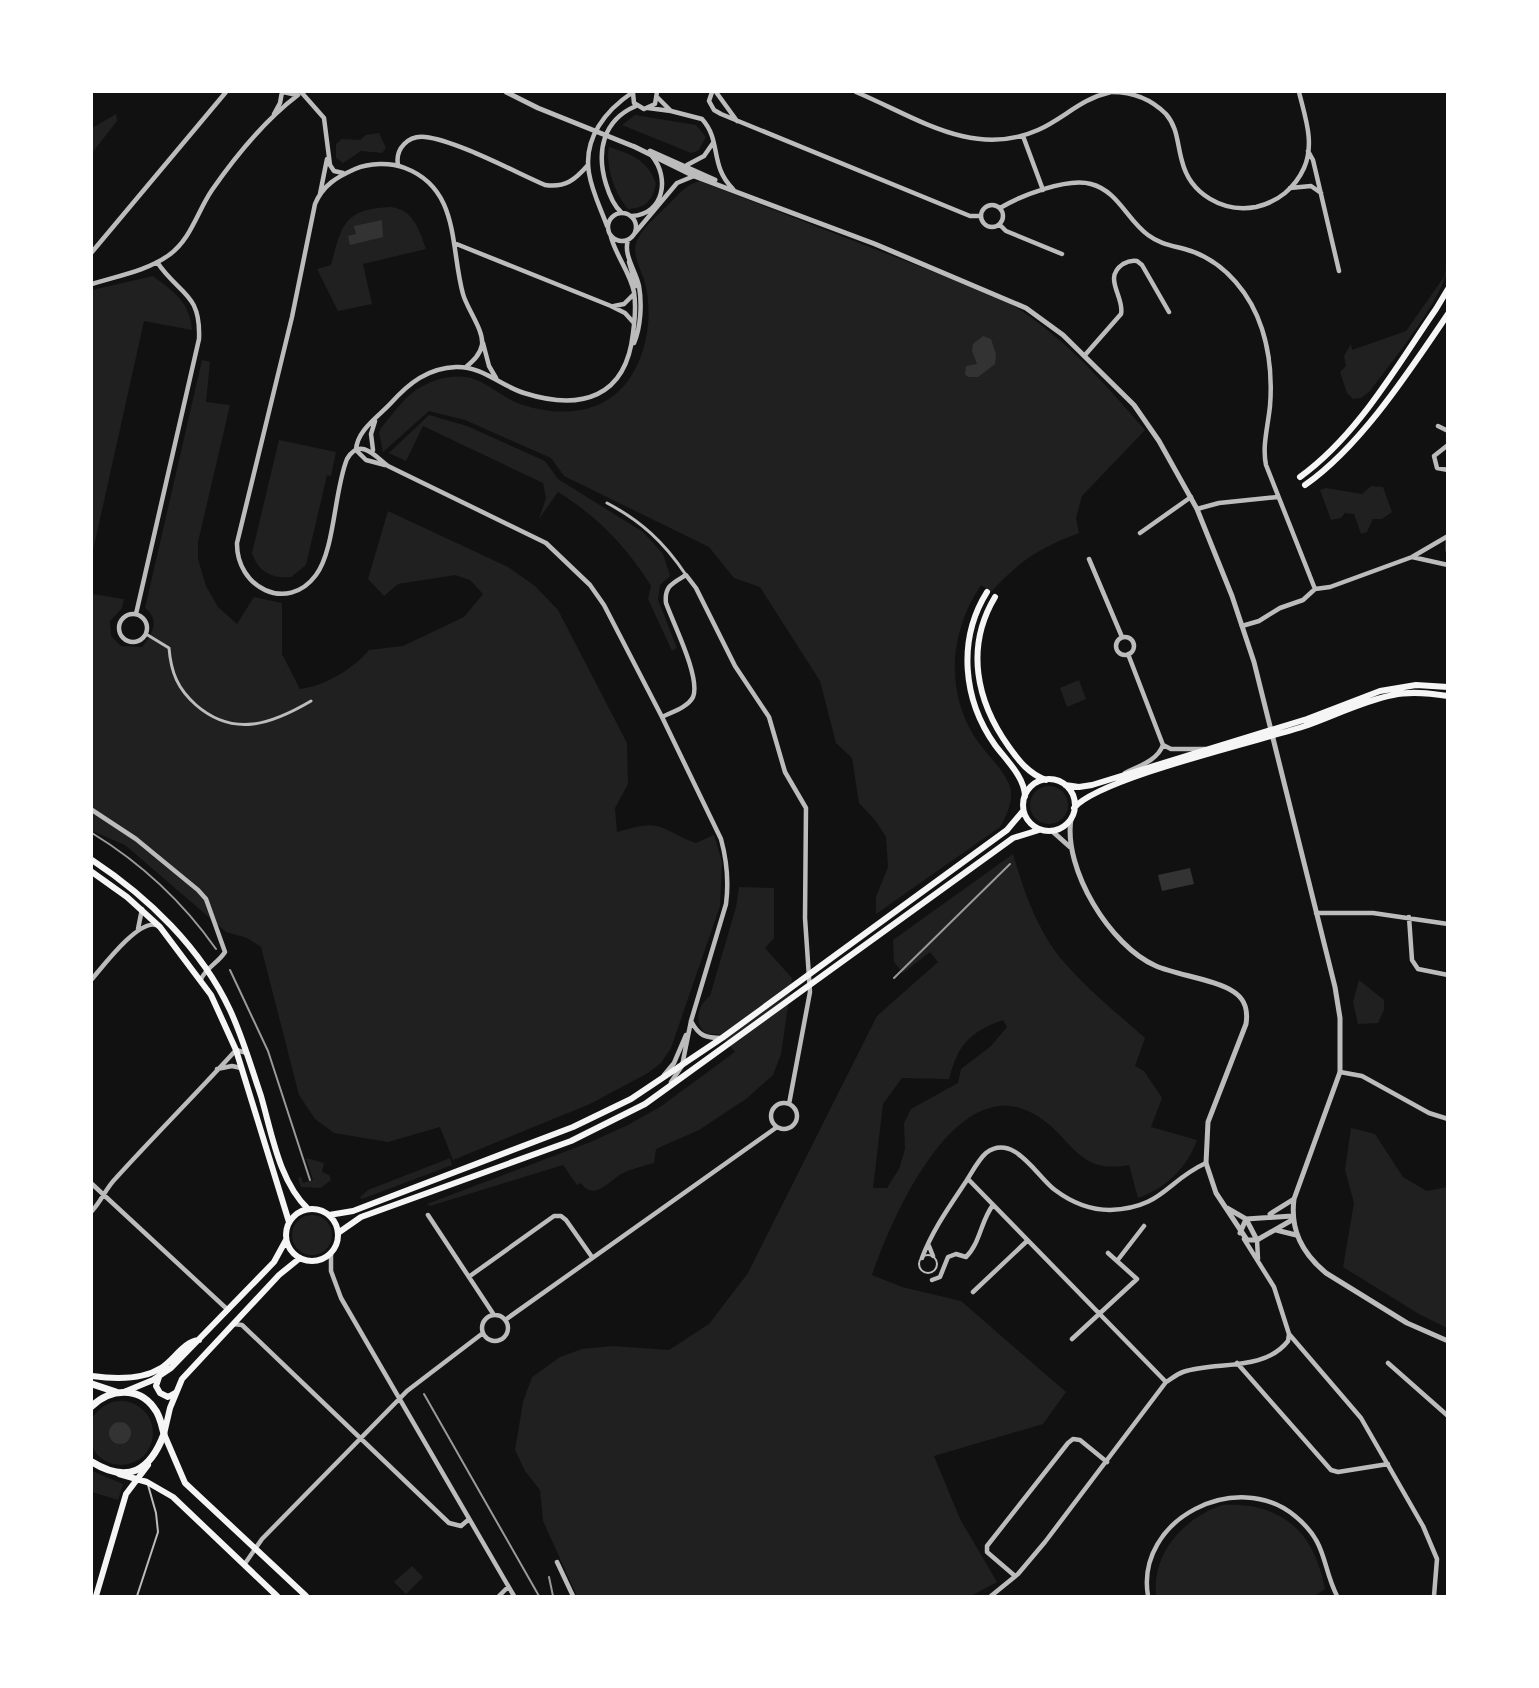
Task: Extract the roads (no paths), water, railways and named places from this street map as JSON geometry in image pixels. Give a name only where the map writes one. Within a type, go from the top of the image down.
[{"type":"main road","points":[[1300,477],[1321,460],[1352,427],[1448,290]]},
{"type":"main road","points":[[1305,485],[1335,460],[1360,433],[1448,314]]},
{"type":"main road","points":[[987,592],[977,610],[969,642],[970,689],[982,724],[1019,777],[1024,796],[1023,811],[1029,822],[1039,830]]},
{"type":"main road","points":[[995,597],[982,624],[978,644],[977,675],[982,698],[991,719],[1011,751],[1029,772],[1065,785],[1086,787],[1307,719],[1392,688],[1416,685],[1448,687]]},
{"type":"main road","points":[[1074,808],[1087,796],[1142,775],[1262,740],[1382,698],[1415,693],[1448,696]]},
{"type":"main road","points":[[1024,796],[1031,787],[1046,780]]},
{"type":"main road","points":[[286,1240],[294,1254],[300,1258],[316,1260],[331,1252],[338,1233],[361,1217],[570,1141],[645,1104],[1013,838],[1039,830],[1052,831],[1063,827],[1071,819],[1074,808],[1073,795],[1065,785]]},
{"type":"main road","points":[[289,1222],[297,1213],[308,1209],[315,1209],[329,1215],[353,1211],[573,1127],[659,1082],[1007,830],[1023,811]]},
{"type":"main road","points":[[92,860],[155,909],[206,969],[230,1010],[247,1053],[288,1184],[297,1199],[308,1209]]},
{"type":"main road","points":[[92,872],[142,909],[160,927],[201,979],[225,1021],[289,1222],[286,1240],[274,1262],[199,1340],[159,1377],[104,1396],[92,1406]]},
{"type":"main road","points":[[329,1215],[338,1233]]},
{"type":"main road","points":[[98,1595],[126,1494],[152,1460],[164,1434],[174,1393],[186,1374],[231,1325],[284,1270],[300,1258]]},
{"type":"main road","points":[[92,1376],[122,1377],[149,1373],[168,1363],[192,1341],[199,1340]]},
{"type":"main road","points":[[159,1377],[156,1384],[158,1391],[166,1396],[174,1393]]},
{"type":"main road","points":[[92,1384],[137,1394],[154,1407],[185,1483],[306,1596]]},
{"type":"main road","points":[[116,1473],[135,1471],[152,1460]]},
{"type":"main road","points":[[94,1463],[116,1473],[147,1482],[173,1497],[277,1596]]},
{"type":"street","points":[[92,252],[226,92]]},
{"type":"street","points":[[267,124],[280,103],[282,92],[290,96],[301,93]]},
{"type":"street","points":[[509,92],[538,108],[615,138],[694,176],[733,189],[1007,298],[1040,317],[1084,355],[1128,398],[1147,422],[1197,509],[1242,626],[1275,746],[1340,1018],[1340,1072],[1294,1199],[1292,1218],[1296,1235],[1315,1263],[1326,1272],[1372,1303],[1448,1341]]},
{"type":"street","points":[[634,294],[592,186],[588,165],[591,144],[600,121],[617,103],[633,92],[636,106]]},
{"type":"street","points":[[737,121],[714,92],[709,101],[714,110],[737,121],[970,216],[981,216]]},
{"type":"street","points":[[856,92],[968,140],[994,141],[1023,136],[1052,124],[1080,102],[1112,92],[1136,94],[1167,116],[1175,127],[1187,175],[1199,190],[1218,203],[1241,208],[1265,205],[1290,188],[1301,175],[1308,151],[1309,134],[1299,92]]},
{"type":"street","points":[[92,284],[157,262],[184,240],[212,190],[267,124],[301,93]]},
{"type":"street","points":[[301,93],[324,118],[328,157],[334,171],[344,173]]},
{"type":"street","points":[[648,108],[655,104],[657,94]]},
{"type":"street","points":[[657,94],[671,111]]},
{"type":"street","points":[[652,156],[664,177],[661,194],[651,209],[632,216],[621,212],[615,205],[603,173],[602,144],[617,116],[636,106],[671,111],[702,119],[714,140],[719,172],[733,189]]},
{"type":"street","points":[[398,165],[400,149],[408,140],[419,136],[440,140],[545,185],[555,186],[568,183],[588,165]]},
{"type":"street","points":[[1023,136],[1043,190]]},
{"type":"street","points":[[687,165],[704,156],[714,140]]},
{"type":"street","points":[[633,146],[687,165],[733,189]]},
{"type":"street","points":[[1308,151],[1313,160],[1322,193],[1339,271]]},
{"type":"street","points":[[320,194],[328,157]]},
{"type":"street","points":[[375,453],[366,449],[356,450],[351,453],[345,464],[323,562],[317,573],[298,590],[278,593],[260,588],[244,572],[237,554],[237,543],[292,317],[315,204],[329,183],[344,173],[367,165],[398,165],[421,176],[443,199],[449,213],[462,291],[482,338],[489,366],[498,380]]},
{"type":"street","points":[[356,450],[362,434],[415,380],[441,368],[466,367],[522,393],[553,399],[581,400],[605,391],[620,376],[639,321],[640,292],[626,248],[628,240],[677,183],[694,176]]},
{"type":"street","points":[[1000,225],[989,227],[983,223],[981,216],[986,207],[993,205],[1000,208],[1043,190],[1077,182],[1091,184],[1104,190],[1115,199],[1147,235],[1158,242],[1208,258],[1224,269],[1239,285],[1255,312],[1262,330],[1270,366],[1270,399],[1264,457],[1315,589]]},
{"type":"street","points":[[1290,188],[1311,186],[1322,193]]},
{"type":"street","points":[[1000,208],[1003,216],[1000,225]]},
{"type":"street","points":[[607,226],[613,215],[621,212]]},
{"type":"street","points":[[632,216],[636,224],[635,233]]},
{"type":"street","points":[[1000,225],[1006,231],[1062,254]]},
{"type":"street","points":[[611,237],[618,241],[628,240]]},
{"type":"street","points":[[454,243],[611,306],[625,313],[634,323]]},
{"type":"street","points":[[629,258],[636,285],[631,348]]},
{"type":"street","points":[[1084,355],[1121,314],[1121,299],[1113,279],[1115,272],[1125,262],[1137,261],[1142,265],[1169,312]]},
{"type":"street","points":[[136,614],[199,339],[198,310],[192,299],[164,273],[157,262]]},
{"type":"street","points":[[611,306],[624,304],[634,294]]},
{"type":"street","points":[[466,367],[479,353],[482,338]]},
{"type":"street","points":[[381,414],[371,431],[371,444],[375,453],[388,466]]},
{"type":"street","points":[[1438,426],[1448,431]]},
{"type":"street","points":[[1448,445],[1434,456],[1437,468],[1448,470]]},
{"type":"street","points":[[356,450],[366,460],[388,466],[517,527],[559,554],[590,585],[604,605],[662,717],[721,839],[727,870],[726,904],[691,1021],[682,1066],[676,1077],[645,1104]]},
{"type":"street","points":[[1140,533],[1191,497]]},
{"type":"street","points":[[1197,509],[1219,503],[1278,497]]},
{"type":"street","points":[[607,503],[646,527],[662,541],[696,588],[735,666],[769,717],[785,772],[806,808],[805,918],[810,999],[789,1104]]},
{"type":"street","points":[[1242,626],[1259,621],[1280,608],[1303,600],[1315,589],[1330,587],[1412,557],[1448,537],[1448,551]]},
{"type":"street","points":[[1412,557],[1448,565]]},
{"type":"street","points":[[1089,559],[1122,637]]},
{"type":"street","points":[[662,717],[688,703],[695,689],[693,675],[666,603],[665,592],[668,587],[686,575]]},
{"type":"street","points":[[136,614],[146,623],[146,634],[142,639],[132,642],[120,634],[119,626],[127,615],[136,614]]},
{"type":"street","points":[[146,634],[169,648],[178,687],[208,715],[222,723],[246,725],[269,721],[311,701]]},
{"type":"street","points":[[1122,637],[1128,637],[1134,644],[1134,648],[1128,654],[1120,654],[1116,650],[1116,642],[1122,637]]},
{"type":"street","points":[[1128,654],[1163,744],[1171,749],[1209,748]]},
{"type":"street","points":[[1115,778],[1152,759],[1160,753],[1163,744]]},
{"type":"street","points":[[92,810],[136,839],[206,899],[225,952],[221,958],[206,969],[201,979]]},
{"type":"street","points":[[1071,819],[1072,851],[1098,911],[1121,942],[1138,956],[1155,965],[1232,990],[1244,1002],[1248,1016],[1246,1024],[1208,1122],[1206,1163],[1212,1184],[1274,1287],[1289,1334],[1361,1418],[1435,1547],[1438,1573],[1434,1596]]},
{"type":"street","points":[[1052,831],[1072,851]]},
{"type":"street","points":[[138,929],[142,909]]},
{"type":"street","points":[[1316,913],[1373,913],[1448,924]]},
{"type":"street","points":[[1409,917],[1412,960],[1418,969],[1448,975]]},
{"type":"street","points":[[92,979],[138,929],[152,924],[160,927]]},
{"type":"street","points":[[691,1021],[698,1034],[706,1038],[722,1038]]},
{"type":"street","points":[[659,1082],[674,1063],[691,1021]]},
{"type":"street","points":[[92,1211],[116,1178],[236,1050],[247,1053]]},
{"type":"street","points":[[218,1069],[232,1066],[242,1069]]},
{"type":"street","points":[[1340,1072],[1362,1076],[1429,1113],[1448,1119]]},
{"type":"street","points":[[781,1104],[789,1104],[796,1112],[794,1124],[787,1129],[777,1127],[772,1121],[772,1112],[781,1104]]},
{"type":"street","points":[[505,1320],[777,1127]]},
{"type":"street","points":[[922,1258],[968,1179],[986,1154],[997,1149],[1011,1149],[1020,1154],[1054,1189],[1068,1199],[1084,1206],[1107,1210],[1130,1208],[1150,1202],[1168,1192],[1193,1169],[1206,1163]]},
{"type":"street","points":[[968,1179],[1166,1382]]},
{"type":"street","points":[[92,1184],[105,1193],[228,1310]]},
{"type":"street","points":[[1267,1216],[1294,1199]]},
{"type":"street","points":[[932,1280],[940,1277],[948,1257],[956,1254],[966,1257],[972,1252],[984,1216],[993,1205]]},
{"type":"street","points":[[1225,1206],[1246,1219],[1257,1240],[1258,1259]]},
{"type":"street","points":[[428,1215],[494,1315],[505,1320]]},
{"type":"street","points":[[470,1276],[554,1216],[561,1216],[567,1220],[592,1257]]},
{"type":"street","points":[[1246,1219],[1267,1216],[1292,1218]]},
{"type":"street","points":[[1241,1235],[1247,1240],[1257,1240],[1292,1218]]},
{"type":"street","points":[[1241,1235],[1246,1219]]},
{"type":"street","points":[[1117,1261],[1144,1226]]},
{"type":"street","points":[[1275,1230],[1296,1235]]},
{"type":"street","points":[[973,1292],[1027,1241]]},
{"type":"street","points":[[929,1243],[933,1256]]},
{"type":"street","points":[[331,1252],[331,1271],[341,1298],[514,1596]]},
{"type":"street","points":[[1072,1339],[1137,1280],[1108,1253]]},
{"type":"street","points":[[244,1565],[255,1548],[418,1380],[483,1333],[484,1322],[494,1315]]},
{"type":"street","points":[[483,1333],[494,1340],[502,1338],[507,1328],[505,1320]]},
{"type":"street","points":[[231,1325],[242,1325],[449,1523],[461,1526],[468,1520]]},
{"type":"street","points":[[991,1596],[1015,1576],[1107,1462],[1166,1382],[1182,1372],[1237,1363],[1271,1354],[1284,1346],[1289,1334]]},
{"type":"street","points":[[1237,1363],[1331,1470],[1338,1472],[1388,1464]]},
{"type":"street","points":[[1388,1363],[1448,1416]]},
{"type":"street","points":[[1015,1576],[990,1557],[987,1546],[1068,1443],[1073,1439],[1080,1440],[1107,1462]]},
{"type":"street","points":[[1148,1596],[1147,1579],[1151,1562],[1163,1535],[1187,1513],[1227,1497],[1260,1500],[1281,1507],[1294,1515],[1320,1546],[1335,1596]]},
{"type":"street","points":[[557,1562],[565,1574],[573,1596]]},
{"type":"street","points":[[499,1596],[508,1587]]},
{"type":"lane","points":[[933,1256],[937,1266],[931,1272],[921,1268],[922,1258],[933,1256]]},
{"type":"lane","points":[[137,1596],[158,1532],[156,1513],[147,1482]]},
{"type":"railway","points":[[92,833],[144,870],[190,915],[216,949]]},
{"type":"railway","points":[[894,978],[1010,864]]},
{"type":"railway","points":[[230,970],[268,1051],[310,1180]]},
{"type":"railway","points":[[424,1394],[539,1596]]},
{"type":"railway","points":[[549,1577],[553,1596]]}]
